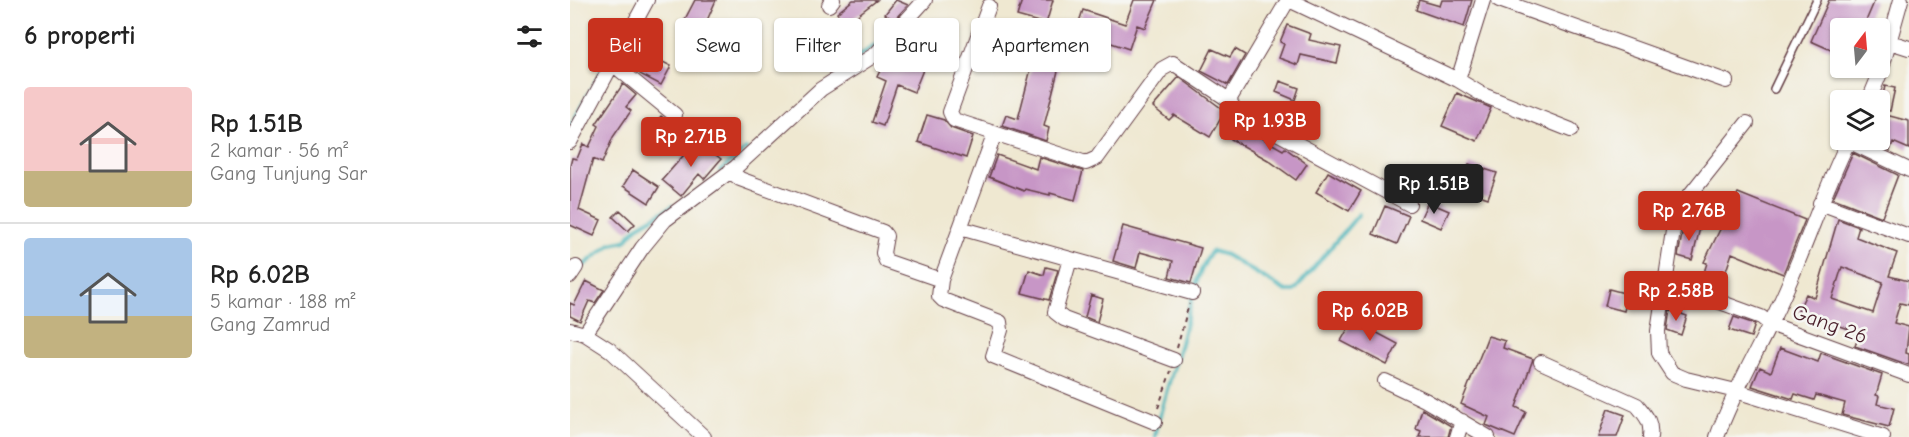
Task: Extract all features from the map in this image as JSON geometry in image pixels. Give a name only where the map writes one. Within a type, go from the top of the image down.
[{"type":"street","points":[[638,18],[647,0]]},
{"type":"street","points":[[704,437],[610,350],[574,333],[665,220],[730,171],[821,89],[888,43],[925,0]]},
{"type":"street","points":[[1229,99],[1289,0],[1458,80],[1483,96],[1571,130]]},
{"type":"street","points":[[1458,80],[1483,0]]},
{"type":"street","points":[[1499,0],[1726,81]]},
{"type":"street","points":[[1901,0],[1890,42],[1909,48]]},
{"type":"street","points":[[989,6],[950,116],[954,120],[1080,162],[1091,161],[1097,158],[1162,69],[1173,63],[1229,99],[1235,110],[1409,204]]},
{"type":"street","points":[[570,142],[610,72]]},
{"type":"street","points":[[623,72],[675,115]]},
{"type":"street","points":[[1747,123],[1682,206],[1674,224],[1669,244],[1658,331],[1659,353],[1672,373],[1883,437]]},
{"type":"street","points":[[995,133],[938,292],[943,300],[1000,322],[1001,330],[993,356],[1155,422]]},
{"type":"street","points":[[1717,437],[1736,391],[1790,283],[1820,203],[1844,150]]},
{"type":"street","points":[[1869,150],[1909,170]]},
{"type":"street","points":[[730,171],[740,179],[883,232],[886,236],[883,256],[886,261],[941,280]]},
{"type":"street","points":[[1820,203],[1909,236]]},
{"type":"street","points":[[960,228],[1192,293]]},
{"type":"street","points":[[1070,259],[1055,312],[1064,319],[1174,360]]},
{"type":"street","name":"Gang 26","points":[[1698,294],[1761,317],[1770,324],[1909,375]]},
{"type":"street","points":[[1541,362],[1637,405],[1652,426],[1650,437]]},
{"type":"street","points":[[1385,381],[1488,437]]},
{"type":"street","points":[[1457,437],[1462,421]]},
{"type":"lane","points":[[1774,89],[1817,0]]},
{"type":"building","points":[[695,0],[716,0],[708,18],[686,18]]},
{"type":"building","points":[[853,0],[877,0],[854,18],[841,18],[837,13]]},
{"type":"building","points":[[896,0],[908,5],[896,18],[885,14]]},
{"type":"building","points":[[1022,0],[1053,0],[1048,18],[1017,16]]},
{"type":"building","points":[[1134,0],[1157,0],[1145,28],[1137,25],[1129,49],[1111,43],[1111,19],[1125,24]]},
{"type":"building","points":[[1419,0],[1440,6],[1442,0],[1472,0],[1464,27],[1416,10]]},
{"type":"building","points":[[1829,0],[1875,0],[1867,18],[1830,18],[1830,50],[1811,41]]},
{"type":"building","points":[[1083,10],[1107,18],[1080,18]]},
{"type":"building","points":[[1287,25],[1311,34],[1309,40],[1341,47],[1337,63],[1301,55],[1298,65],[1279,58],[1284,44],[1280,42]]},
{"type":"building","points":[[1212,49],[1230,57],[1235,49],[1245,55],[1228,85],[1201,71]]},
{"type":"building","points":[[663,62],[671,66],[661,85],[640,74],[641,72],[663,72]]},
{"type":"building","points":[[879,72],[922,72],[914,92],[897,85],[883,126],[872,122],[886,81],[877,77]]},
{"type":"building","points":[[1030,72],[1058,72],[1044,126],[1049,128],[1046,141],[1002,126],[1006,115],[1018,119]]},
{"type":"building","points":[[1179,77],[1225,111],[1210,137],[1174,115],[1169,120],[1153,107]]},
{"type":"building","points":[[1280,81],[1299,88],[1295,100],[1276,92]]},
{"type":"building","points":[[623,84],[636,95],[626,107],[631,111],[613,137],[602,163],[593,159],[579,210],[601,220],[594,236],[570,225],[570,166],[572,158],[577,159],[583,144],[589,147],[599,126],[596,124]]},
{"type":"building","points":[[1885,86],[1895,88],[1890,111],[1890,90],[1884,90]]},
{"type":"building","points":[[1457,93],[1491,108],[1477,141],[1442,126]]},
{"type":"building","points":[[927,115],[944,120],[951,128],[973,136],[966,158],[918,142]]},
{"type":"building","points":[[661,116],[679,130],[668,145],[649,131]]},
{"type":"building","points":[[1890,116],[1909,121],[1909,149],[1893,142],[1890,151],[1888,150],[1890,150]]},
{"type":"building","points":[[1239,125],[1283,150],[1285,148],[1307,164],[1296,180],[1268,160],[1231,139]]},
{"type":"building","points":[[697,140],[721,159],[704,179],[699,174],[681,196],[662,180]]},
{"type":"building","points":[[1853,153],[1898,175],[1882,217],[1833,198]]},
{"type":"building","points":[[997,155],[1036,169],[1039,157],[1083,171],[1075,200],[1050,193],[1050,195],[1025,189],[1024,191],[989,177]]},
{"type":"building","points":[[1469,164],[1497,173],[1488,198],[1460,188]]},
{"type":"building","points":[[633,170],[659,187],[649,203],[623,186]]},
{"type":"building","points":[[1328,172],[1361,191],[1349,211],[1316,192]]},
{"type":"building","points":[[1738,193],[1805,220],[1783,274],[1732,253],[1719,292],[1700,285],[1707,263],[1704,262]]},
{"type":"building","points":[[1428,202],[1449,211],[1441,228],[1420,219]]},
{"type":"building","points":[[1385,206],[1409,216],[1397,244],[1373,234]]},
{"type":"building","points":[[620,210],[635,224],[628,231],[613,217]]},
{"type":"building","points":[[1838,219],[1859,227],[1856,237],[1897,253],[1889,276],[1909,281],[1909,305],[1900,303],[1894,323],[1909,327],[1906,353],[1909,354],[1909,365],[1855,346],[1860,333],[1798,311],[1806,294],[1815,298]],"holes":[[[1842,267],[1883,282],[1873,313],[1832,299]]]},
{"type":"building","points":[[1684,224],[1700,228],[1692,260],[1678,256]]},
{"type":"building","points":[[1123,226],[1201,248],[1191,283],[1169,277],[1173,261],[1140,252],[1136,268],[1113,261]]},
{"type":"building","points":[[1046,267],[1058,270],[1049,300],[1022,293],[1029,270],[1044,275]]},
{"type":"building","points":[[586,281],[604,290],[595,303],[589,301],[580,321],[570,316],[570,303],[574,305]]},
{"type":"building","points":[[1609,289],[1628,294],[1624,311],[1605,306]]},
{"type":"building","points":[[1091,295],[1103,299],[1097,322],[1085,317]]},
{"type":"building","points":[[1670,310],[1687,316],[1681,335],[1667,330]]},
{"type":"building","points":[[1734,317],[1755,324],[1751,337],[1729,330]]},
{"type":"building","points":[[1353,320],[1398,344],[1387,365],[1341,341]]},
{"type":"building","points":[[1488,336],[1505,341],[1503,348],[1533,359],[1516,407],[1526,412],[1515,437],[1486,425],[1489,417],[1461,404]]},
{"type":"building","points":[[1780,348],[1818,362],[1821,353],[1882,375],[1876,395],[1879,396],[1877,404],[1894,408],[1889,427],[1842,415],[1845,403],[1816,395],[1814,400],[1795,394],[1793,399],[1752,386],[1760,367],[1771,372]]},
{"type":"building","points":[[1422,409],[1451,426],[1448,437],[1419,437],[1421,431],[1416,429]]},
{"type":"building","points":[[1608,409],[1625,415],[1617,437],[1598,437]]},
{"type":"waterway","points":[[862,54],[874,46]]},
{"type":"waterway","points":[[570,127],[601,72]]},
{"type":"waterway","points":[[720,171],[746,149]]},
{"type":"waterway","points":[[579,269],[611,244],[625,241],[637,227],[673,206]]},
{"type":"waterway","points":[[1155,437],[1196,283],[1212,251],[1226,255],[1286,291],[1294,291],[1359,214]]}]
